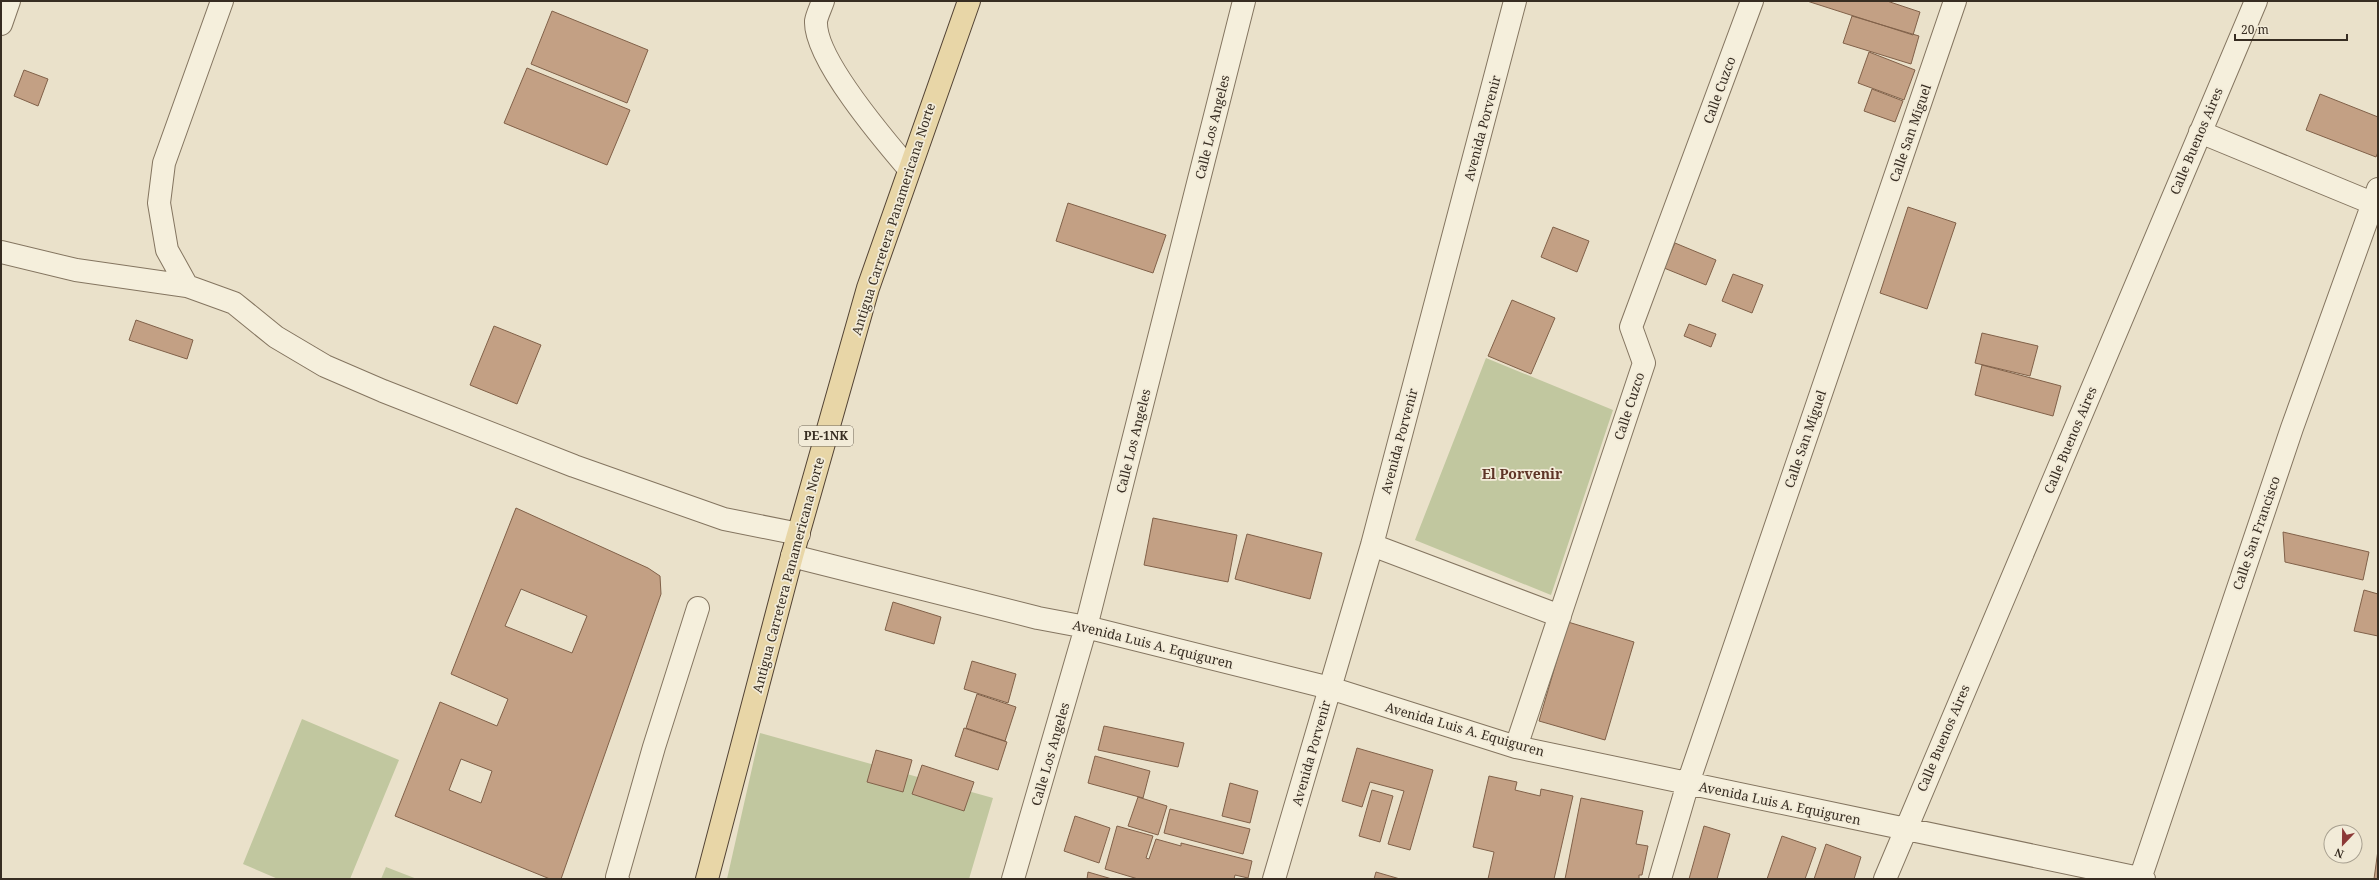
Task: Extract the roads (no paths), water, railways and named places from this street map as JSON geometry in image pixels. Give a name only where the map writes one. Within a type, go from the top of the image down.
[{"type":"main road","name":"Antigua Carretera Panamericana Norte","points":[[707,879],[792,556],[868,288],[969,1]]},
{"type":"street","points":[[1,24],[9,1]]},
{"type":"street","points":[[187,286],[167,250],[159,203],[164,163],[222,1]]},
{"type":"street","points":[[823,1],[816,21],[823,50],[868,121],[909,169]]},
{"type":"street","name":"Calle Los Angeles","points":[[1013,879],[1086,627],[1244,1]]},
{"type":"street","name":"Avenida Porvenir","points":[[1274,879],[1372,545],[1515,1]]},
{"type":"street","name":"Calle Cuzco","points":[[1516,747],[1644,363],[1631,327],[1752,1]]},
{"type":"street","name":"Calle San Miguel","points":[[1660,879],[1688,783],[1955,1]]},
{"type":"street","name":"Calle Buenos Aires","points":[[1885,879],[2256,1]]},
{"type":"street","points":[[2200,132],[2375,196]]},
{"type":"street","name":"Calle San Francisco","points":[[2141,879],[2292,428],[2375,196]]},
{"type":"street","points":[[1,252],[76,270],[187,286],[234,303],[276,337],[325,366],[383,391],[574,466],[724,519],[799,534]]},
{"type":"street","points":[[1372,545],[1560,616]]},
{"type":"street","name":"Avenida Luis A. Equiguren","points":[[792,556],[1038,618],[1086,627],[1330,688],[1516,747],[2141,879]]},
{"type":"street","points":[[618,879],[617,877],[654,747],[698,608]]},
{"type":"district","name":"El Porvenir","points":[[1522,474]]}]
